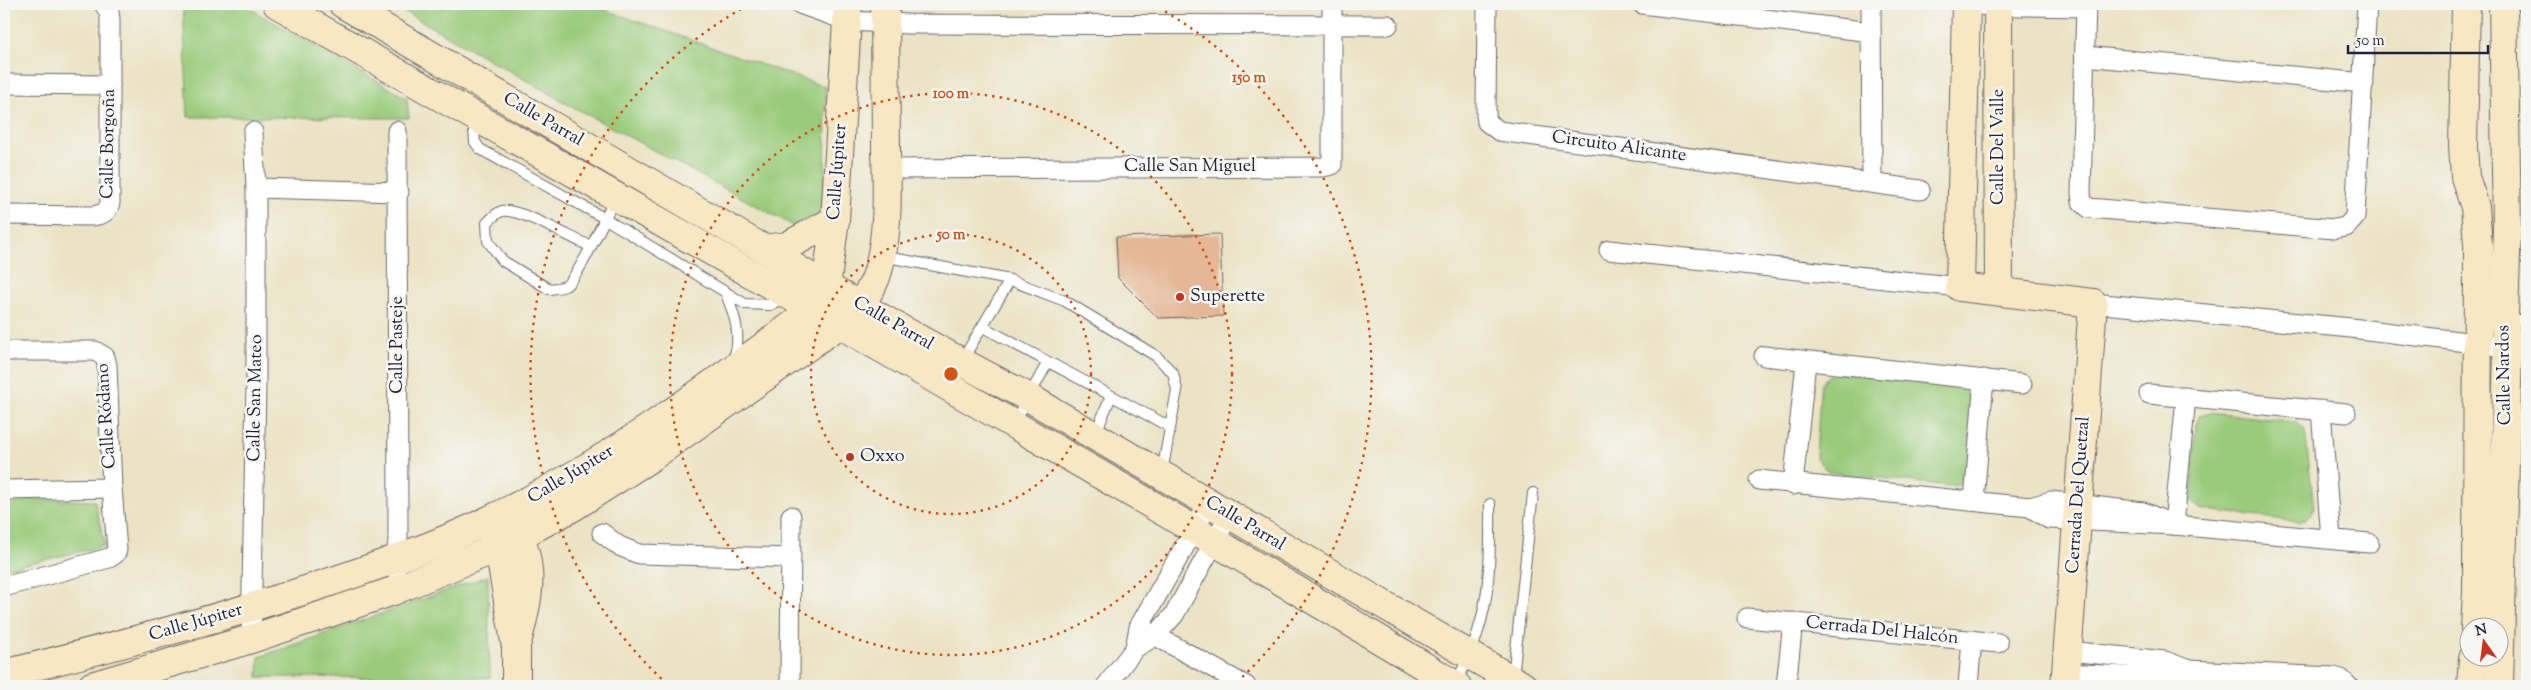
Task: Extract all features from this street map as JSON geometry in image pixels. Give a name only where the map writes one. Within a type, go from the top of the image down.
[{"type":"street","name":"Calle Borgoña","points":[[4,215],[93,216],[103,214],[108,210],[110,204],[110,19],[104,4]]},
{"type":"street","name":"Calle Parral","points":[[277,4],[474,116],[610,208],[788,295],[861,305],[1095,436],[1518,684]]},
{"type":"street","name":"Calle Parral","points":[[343,4],[764,249],[820,298],[841,323],[1456,685]]},
{"type":"street","points":[[800,4],[848,13],[1388,25]]},
{"type":"street","name":"Calle San Miguel","points":[[887,169],[1328,166],[1334,162],[1332,4]]},
{"type":"street","name":"Circuito Alicante","points":[[1487,4],[1486,114],[1488,122],[1499,131],[1920,190]]},
{"type":"street","points":[[1642,4],[1871,32]]},
{"type":"street","points":[[1871,4],[1872,182]]},
{"type":"street","points":[[1966,4],[2086,5],[2081,193],[2082,202],[2089,208],[2334,229],[2346,227],[2355,218],[2367,4]]},
{"type":"street","name":"Calle Del Valle","points":[[1960,287],[1966,4]]},
{"type":"street","name":"Calle Nardos","points":[[2466,4],[2463,146],[2465,178],[2475,207],[2478,344],[2474,618]]},
{"type":"street","name":"Calle Nardos","points":[[2499,686],[2518,348],[2507,226],[2504,4]]},
{"type":"street","name":"Calle Del Valle","points":[[1998,5],[1999,291]]},
{"type":"street","name":"Calle Júpiter","points":[[4,674],[100,650],[253,607],[396,560],[498,516],[603,456],[727,375],[820,298],[835,220],[848,13]]},
{"type":"street","name":"Calle Júpiter","points":[[92,686],[251,639],[393,591],[497,548],[573,507],[650,458],[841,323],[861,305],[878,272],[881,256],[886,216],[887,169],[885,13]]},
{"type":"street","points":[[2085,56],[2364,83]]},
{"type":"street","points":[[4,84],[110,85]]},
{"type":"street","name":"Calle Pasteje","points":[[393,591],[396,560],[397,131]]},
{"type":"street","name":"Calle San Mateo","points":[[251,639],[256,385],[256,188],[254,132]]},
{"type":"street","points":[[256,188],[398,192]]},
{"type":"street","points":[[764,249],[787,246],[835,220]]},
{"type":"street","points":[[1609,250],[1999,291],[2093,303],[2351,328],[2518,348]]},
{"type":"street","name":"Cerrada Del Quetzal","points":[[2066,670],[2093,303]]},
{"type":"street","name":"Calle Ródano","points":[[4,351],[96,351],[105,357],[117,550],[113,556],[4,587]]},
{"type":"street","points":[[1764,356],[2022,384]]},
{"type":"street","points":[[1793,485],[1806,362]]},
{"type":"street","points":[[1974,501],[1984,379]]},
{"type":"street","points":[[2149,394],[2346,412]]},
{"type":"street","points":[[2174,524],[2186,398]]},
{"type":"street","points":[[2321,410],[2331,539]]},
{"type":"street","points":[[1759,480],[1793,485],[2030,507],[2049,519],[2078,512],[2174,524],[2369,543]]},
{"type":"street","name":"Calle Ródano","points":[[4,490],[112,488]]},
{"type":"street","points":[[1106,686],[1147,632],[1219,509]]},
{"type":"street","points":[[498,516],[521,536],[527,558],[529,602],[516,648]]},
{"type":"street","points":[[498,516],[497,548],[516,648],[516,686]]},
{"type":"street","points":[[790,686],[791,516]]},
{"type":"street","points":[[602,533],[619,546],[639,554],[791,558]]},
{"type":"street","points":[[1147,632],[1174,615],[1204,536]]},
{"type":"street","name":"Cerrada Del Halcón","points":[[1747,618],[1998,642]]},
{"type":"street","name":"Cerrada Del Halcón","points":[[1786,686],[1793,622]]},
{"type":"street","points":[[1147,632],[1246,686]]},
{"type":"street","name":"Cerrada Del Halcón","points":[[1968,686],[1972,640]]},
{"type":"street","points":[[2471,686],[2472,668]]},
{"type":"street","points":[[2066,670],[2164,675],[2189,670],[2334,678],[2341,680],[2348,686]]},
{"type":"lane","points":[[590,246],[535,219],[509,210],[499,212],[487,223],[488,241],[503,261],[550,290],[565,286],[575,276],[610,208],[745,304],[754,306],[770,305],[788,295]]},
{"type":"lane","points":[[881,256],[1010,280],[1065,301],[1156,356],[1173,373],[1177,390],[1161,475]]},
{"type":"lane","points":[[960,362],[1010,280]]},
{"type":"lane","points":[[725,291],[736,319],[738,331],[738,349],[727,375]]},
{"type":"lane","points":[[983,327],[1170,427]]},
{"type":"lane","points":[[1013,424],[1048,362]]},
{"type":"lane","points":[[1095,436],[1111,396]]},
{"type":"lane","points":[[1518,684],[1533,493]]},
{"type":"lane","points":[[1456,685],[1471,657],[1489,588],[1490,504]]},
{"type":"green space","points":[[183,4],[242,4],[407,98],[409,118],[188,117]]},
{"type":"green space","points":[[391,4],[588,4],[826,87],[825,181],[821,212],[794,226],[566,103]]},
{"type":"green space","points":[[1837,373],[1959,384],[1968,390],[1972,402],[1968,477],[1960,485],[1950,486],[1828,472],[1816,458],[1820,393],[1824,380]]},
{"type":"green space","points":[[2211,412],[2296,422],[2305,430],[2314,508],[2310,516],[2299,522],[2200,509],[2191,501],[2196,424],[2200,415]]},
{"type":"green space","points":[[4,498],[95,501],[105,546],[4,569]]},
{"type":"green space","points":[[488,576],[490,678],[258,677],[259,657]]},
{"type":"building","name":"Superette","points":[[1220,234],[1223,316],[1158,318],[1118,278],[1116,237]]},
{"type":"place","name":"Superette","points":[[1180,297]]},
{"type":"place","name":"Oxxo","points":[[850,457]]}]
